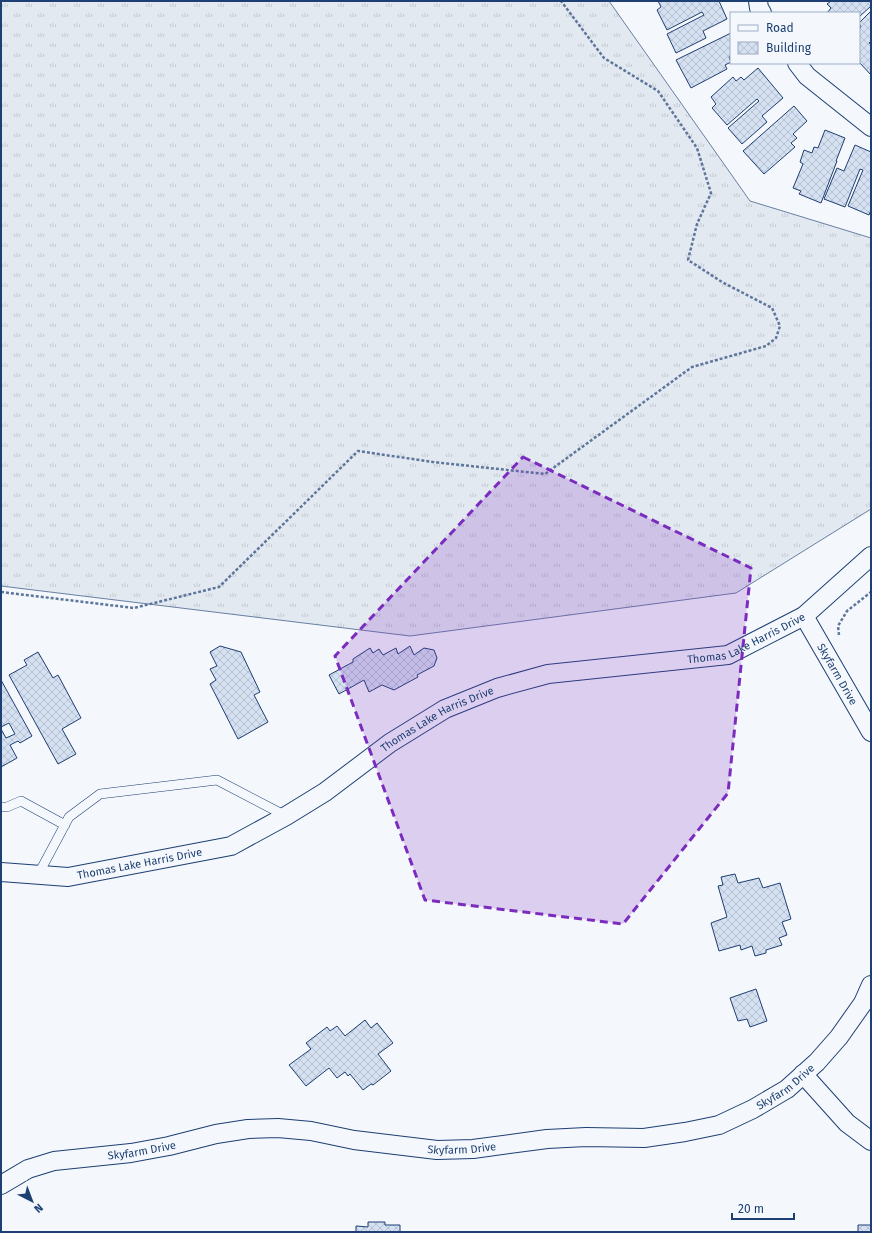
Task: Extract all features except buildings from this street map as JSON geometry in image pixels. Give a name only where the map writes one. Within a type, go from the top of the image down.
[{"type":"street","points":[[758,1],[761,12]]},
{"type":"street","points":[[798,64],[807,76],[871,127]]},
{"type":"street","name":"Thomas Lake Harris Drive","points":[[1,872],[68,877],[231,846],[286,816],[325,792],[390,743],[445,710],[497,688],[548,674],[728,655],[804,616],[871,556]]},
{"type":"street","name":"Skyfarm Drive","points":[[804,616],[871,732]]},
{"type":"street","name":"Skyfarm Drive","points":[[1,1185],[28,1169],[54,1161],[91,1158],[161,1147],[216,1134],[248,1129],[278,1128],[311,1131],[354,1140],[437,1150],[473,1149],[547,1139],[586,1137],[644,1138],[719,1125],[753,1109],[787,1089],[816,1062],[838,1037],[863,1003],[871,985]]},
{"type":"street","points":[[803,1074],[847,1123],[871,1142]]},
{"type":"lane","points":[[38,875],[69,817],[100,794],[217,780],[286,816]]},
{"type":"lane","points":[[1,807],[7,807],[21,801],[65,825]]},
{"type":"path","points":[[1,592],[134,608],[219,586],[358,451],[433,462],[545,474],[692,367],[766,346],[776,338],[780,326],[772,308],[722,282],[688,260],[697,224],[712,194],[697,148],[658,91],[604,58],[561,1]]},
{"type":"path","points":[[839,635],[838,626],[847,611],[871,592]]},
{"type":"highlighted area","points":[[523,457],[751,568],[728,793],[623,924],[425,900],[335,656]]},
{"type":"green space","points":[[1,1],[609,1],[750,201],[871,238],[871,509],[736,593],[410,636],[1,586]]}]
